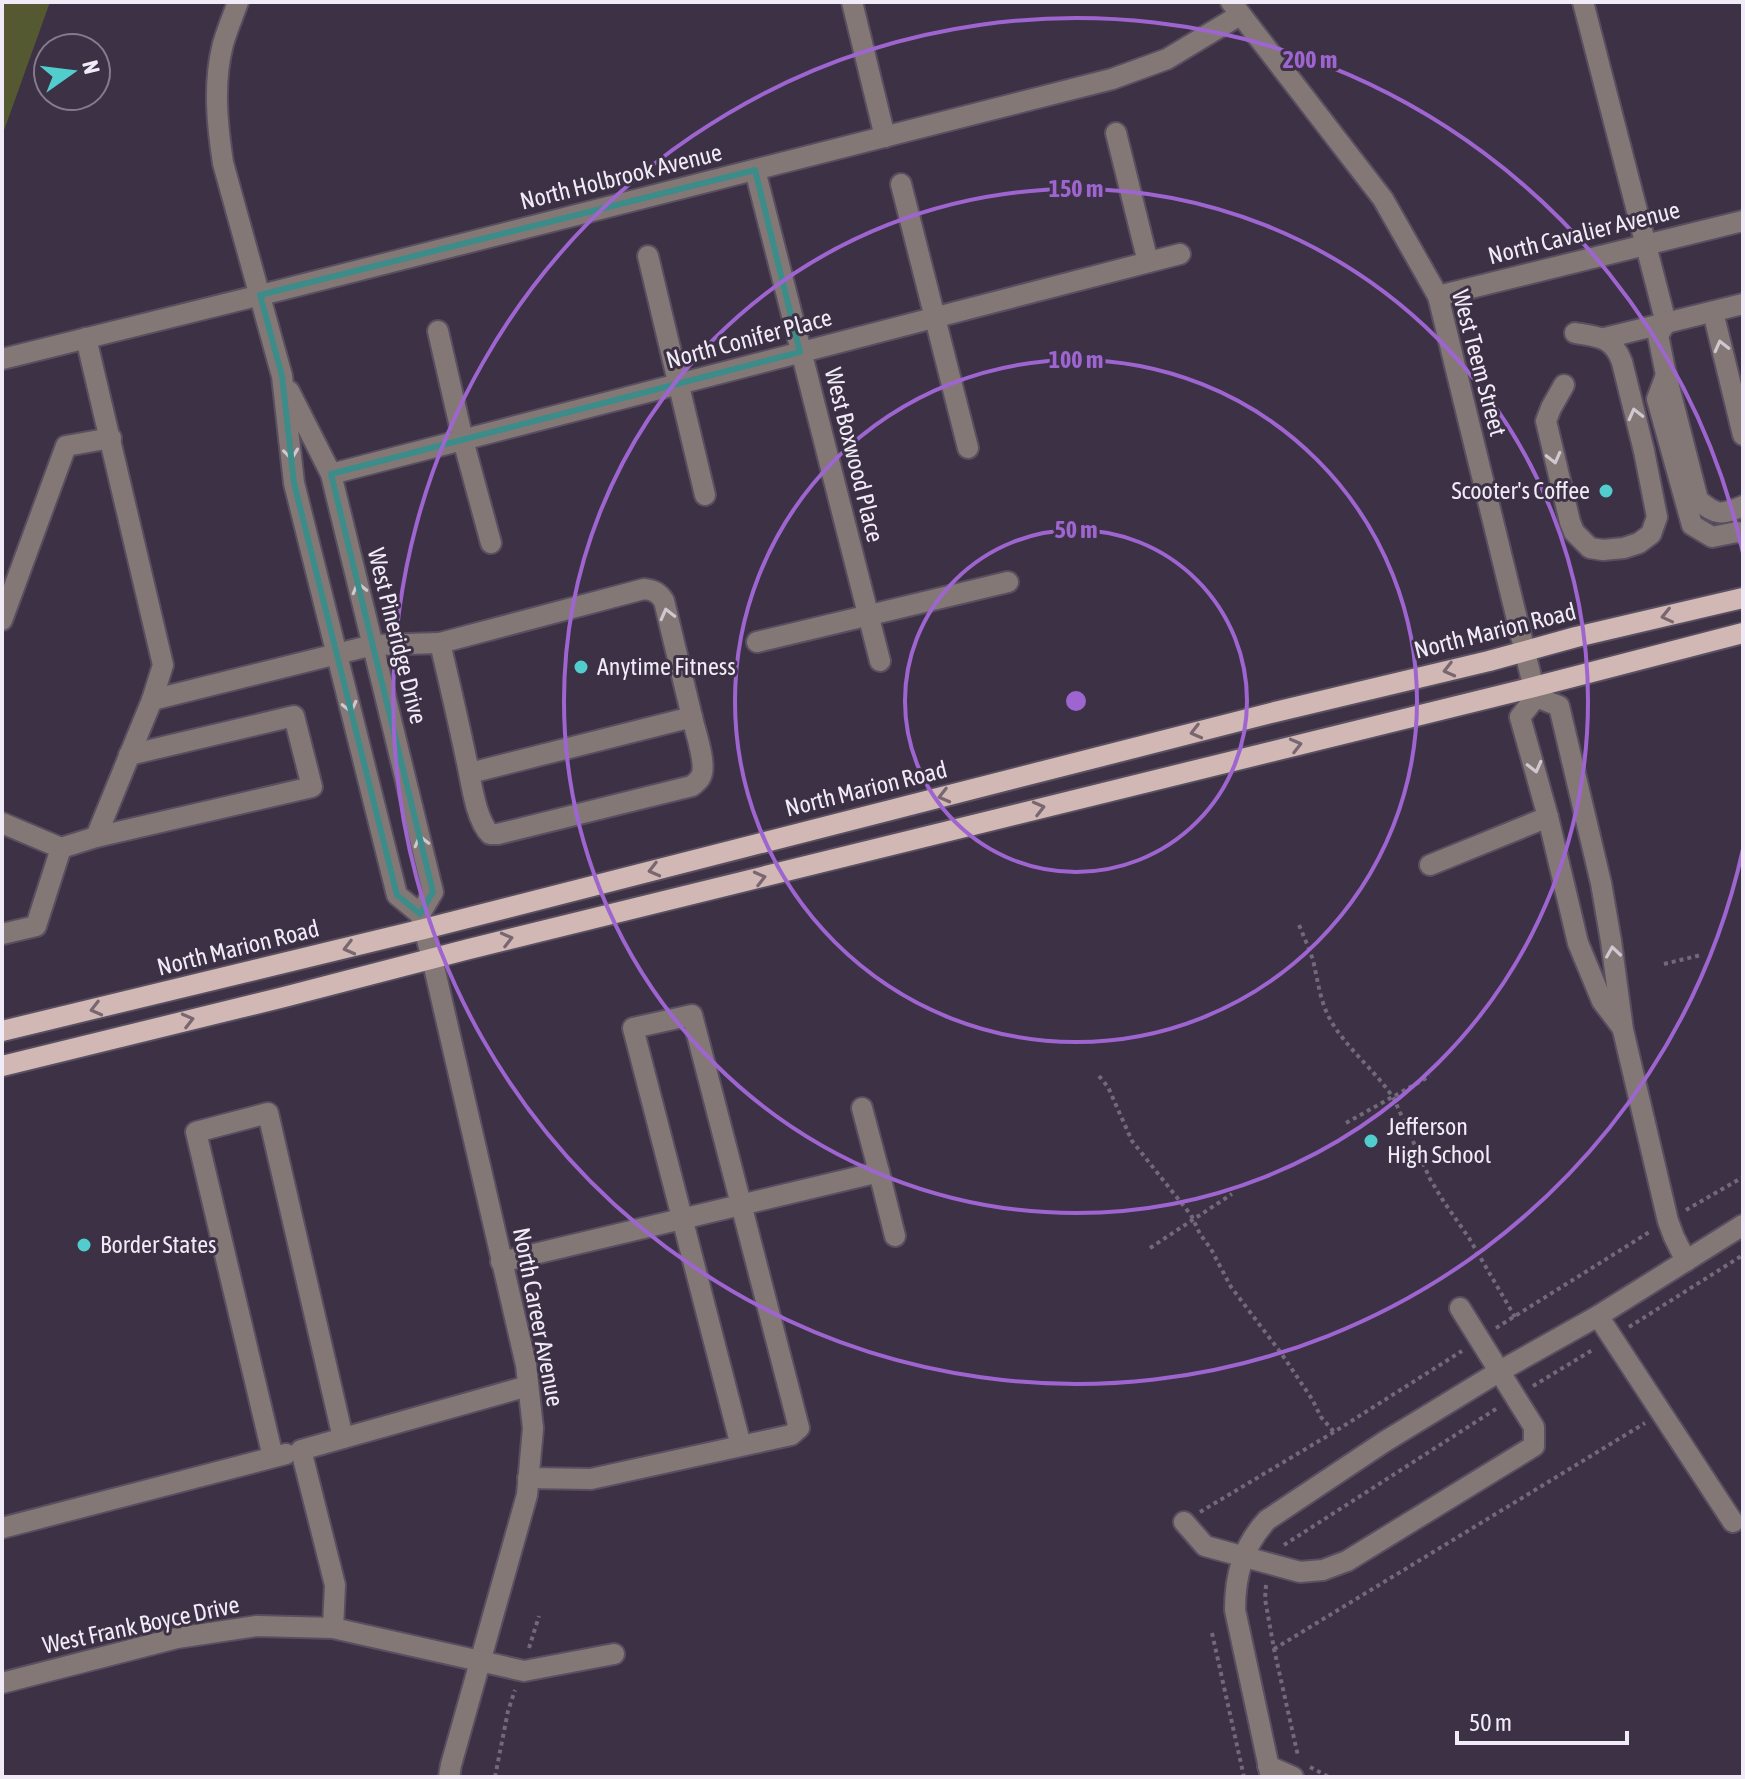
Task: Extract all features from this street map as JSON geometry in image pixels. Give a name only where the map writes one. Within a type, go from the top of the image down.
[{"type":"main road","name":"North Marion Road","points":[[2,1031],[422,922],[1743,598]]},
{"type":"main road","points":[[2,1066],[432,958],[1535,692],[1743,633]]},
{"type":"street","name":"West Pineridge Drive","points":[[238,2],[223,45],[217,105],[223,163],[282,376],[294,483],[397,895],[422,922],[433,892],[331,474],[282,376]]},
{"type":"street","points":[[852,2],[885,137]]},
{"type":"street","points":[[1583,2],[1666,323],[1658,335],[1698,500],[1711,511],[1724,513],[1743,506]]},
{"type":"street","name":"North Holbrook Avenue","points":[[2,359],[1112,79],[1167,59],[1236,8]]},
{"type":"street","name":"West Teem Street","points":[[1236,8],[1383,199],[1438,296],[1535,692]]},
{"type":"street","points":[[1116,133],[1148,262]]},
{"type":"street","name":"West Boxwood Place","points":[[755,170],[880,661]]},
{"type":"street","points":[[901,184],[968,448]]},
{"type":"street","name":"North Cavalier Avenue","points":[[1438,296],[1743,221]]},
{"type":"street","name":"North Conifer Place","points":[[331,474],[1180,254]]},
{"type":"street","points":[[648,256],[705,495]]},
{"type":"street","points":[[1575,333],[1605,338],[1743,304]]},
{"type":"street","points":[[1713,312],[1743,435]]},
{"type":"street","points":[[438,331],[491,543]]},
{"type":"street","points":[[86,338],[163,665],[152,700],[96,837]]},
{"type":"street","points":[[1564,385],[1546,421],[1574,532],[1590,548],[1624,548],[1639,543],[1651,534],[1657,517],[1656,509],[1622,362],[1618,351],[1605,338]]},
{"type":"street","points":[[1666,375],[1657,399],[1692,525],[1712,537],[1741,531]]},
{"type":"street","points":[[2,620],[66,446],[111,438]]},
{"type":"street","points":[[757,642],[1008,582]]},
{"type":"street","points":[[152,700],[373,645],[440,643],[644,589],[652,590],[664,601],[703,764],[699,780],[692,786],[490,834],[480,816],[440,643]]},
{"type":"street","points":[[1623,1030],[1602,1001],[1578,943],[1520,717],[1535,692],[1559,706],[1601,883],[1623,1030],[1668,1221],[1686,1261]]},
{"type":"street","points":[[4,829],[61,848],[96,837],[312,787],[294,716],[129,755]]},
{"type":"street","points":[[470,773],[692,717]]},
{"type":"street","points":[[1430,865],[1548,817]]},
{"type":"street","points":[[2,934],[36,926],[61,848]]},
{"type":"street","name":"North Career Avenue","points":[[422,922],[526,1365],[533,1428],[527,1495],[449,1777]]},
{"type":"street","points":[[528,1478],[591,1479],[741,1446],[791,1435],[799,1428],[692,1015],[633,1028],[741,1446]]},
{"type":"street","points":[[862,1108],[895,1236]]},
{"type":"street","points":[[273,1457],[196,1132],[268,1113],[343,1438]]},
{"type":"street","points":[[501,1262],[879,1172]]},
{"type":"street","points":[[1293,1777],[1269,1772],[1235,1610],[1235,1587],[1243,1556],[1255,1533],[1267,1520],[1384,1442],[1598,1316],[1743,1225]]},
{"type":"street","points":[[1184,1522],[1205,1546],[1300,1572],[1323,1570],[1347,1561],[1534,1446],[1534,1427],[1460,1308]]},
{"type":"street","points":[[1598,1316],[1733,1522]]},
{"type":"street","points":[[2,1528],[301,1450],[528,1386]]},
{"type":"street","points":[[301,1450],[335,1585],[333,1628]]},
{"type":"street","name":"West Frank Boyce Drive","points":[[2,1683],[177,1638],[257,1626],[333,1628],[522,1670]]},
{"type":"street","points":[[522,1670],[614,1654]]},
{"type":"path","points":[[1299,925],[1313,961],[1319,994],[1331,1021],[1393,1096],[1430,1179],[1515,1317]]},
{"type":"path","points":[[1664,964],[1701,955]]},
{"type":"path","points":[[1099,1076],[1108,1087],[1132,1141],[1193,1219],[1231,1287],[1281,1353],[1321,1417],[1334,1432]]},
{"type":"path","points":[[1346,1123],[1430,1076]]},
{"type":"path","points":[[1184,1522],[1743,1177]]},
{"type":"path","points":[[1150,1248],[1232,1194]]},
{"type":"path","points":[[1274,1649],[1661,1413]]},
{"type":"path","points":[[495,1777],[508,1711],[539,1616]]},
{"type":"path","points":[[1212,1633],[1244,1777]]},
{"type":"highlighted area","points":[[755,170],[800,352],[331,474],[433,892],[420,914],[397,895],[294,483],[282,376],[260,295]]},
{"type":"green space","points":[[2,2],[50,2],[39,32],[32,32],[32,52],[2,136]]},
{"type":"place","name":"Scooter's Coffee","points":[[1606,491]]},
{"type":"place","name":"Anytime Fitness","points":[[581,667]]},
{"type":"place","name":"Jefferson High School","points":[[1371,1141]]},
{"type":"place","name":"Border States","points":[[84,1245]]}]
